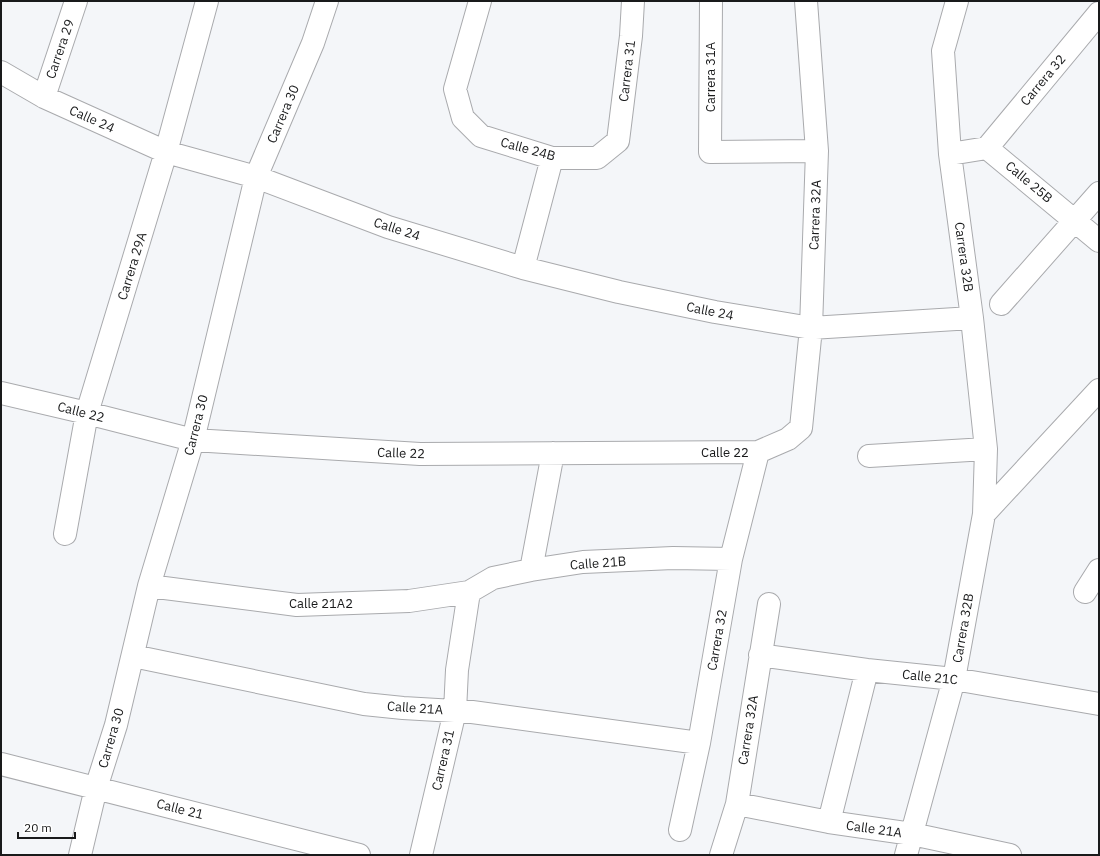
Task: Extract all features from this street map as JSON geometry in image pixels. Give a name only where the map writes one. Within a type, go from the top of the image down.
[{"type":"street","name":"Carrera 29","points":[[44,97],[76,1]]},
{"type":"street","name":"Carrera 29A","points":[[65,534],[87,413],[166,152],[207,1]]},
{"type":"street","name":"Carrera 30","points":[[80,855],[96,788],[116,724],[134,656],[149,586],[193,440],[256,177],[313,43],[327,1]]},
{"type":"street","name":"Calle 24B","points":[[480,1],[455,89],[463,118],[481,136],[552,158],[597,158],[618,141]]},
{"type":"street","name":"Carrera 31","points":[[618,141],[631,36],[633,1]]},
{"type":"street","name":"Carrera 31A","points":[[711,1],[710,152],[817,152]]},
{"type":"street","name":"Carrera 32A","points":[[801,428],[811,328],[817,152],[806,1]]},
{"type":"street","name":"Carrera 32B","points":[[912,834],[954,679],[984,514],[986,449],[972,318],[950,154],[943,51],[957,1]]},
{"type":"street","name":"Carrera 32","points":[[987,148],[1099,13]]},
{"type":"street","name":"Calle 24","points":[[1,72],[44,97],[166,152],[256,177],[388,227],[523,268],[619,292],[714,312],[811,328],[972,318]]},
{"type":"street","points":[[950,154],[987,148]]},
{"type":"street","name":"Calle 25B","points":[[987,148],[1099,241]]},
{"type":"street","points":[[523,268],[552,158]]},
{"type":"street","points":[[1001,304],[1099,193]]},
{"type":"street","points":[[984,514],[1099,390]]},
{"type":"street","name":"Calle 22","points":[[1,393],[193,440],[420,454],[758,452],[788,439],[801,428]]},
{"type":"street","points":[[869,456],[986,449]]},
{"type":"street","name":"Carrera 32","points":[[680,830],[699,743],[731,559],[758,452]]},
{"type":"street","points":[[531,570],[553,453]]},
{"type":"street","name":"Calle 21B","points":[[469,592],[493,578],[531,570],[590,562],[673,558],[731,559]]},
{"type":"street","points":[[1085,592],[1099,570]]},
{"type":"street","name":"Calle 21A2","points":[[149,586],[297,606],[409,601],[469,592]]},
{"type":"street","name":"Carrera 31","points":[[421,855],[455,711],[457,670],[469,592]]},
{"type":"street","name":"Carrera 32A","points":[[721,855],[737,804],[769,604]]},
{"type":"street","name":"Calle 21C","points":[[760,655],[867,670],[954,679],[1099,704]]},
{"type":"street","name":"Calle 21A","points":[[134,656],[364,704],[455,711],[699,743]]},
{"type":"street","points":[[828,822],[867,670]]},
{"type":"street","name":"Calle 21","points":[[1,764],[359,855]]},
{"type":"street","name":"Calle 21A","points":[[737,804],[828,822],[912,834],[1010,855]]},
{"type":"street","points":[[906,855],[912,834]]}]
